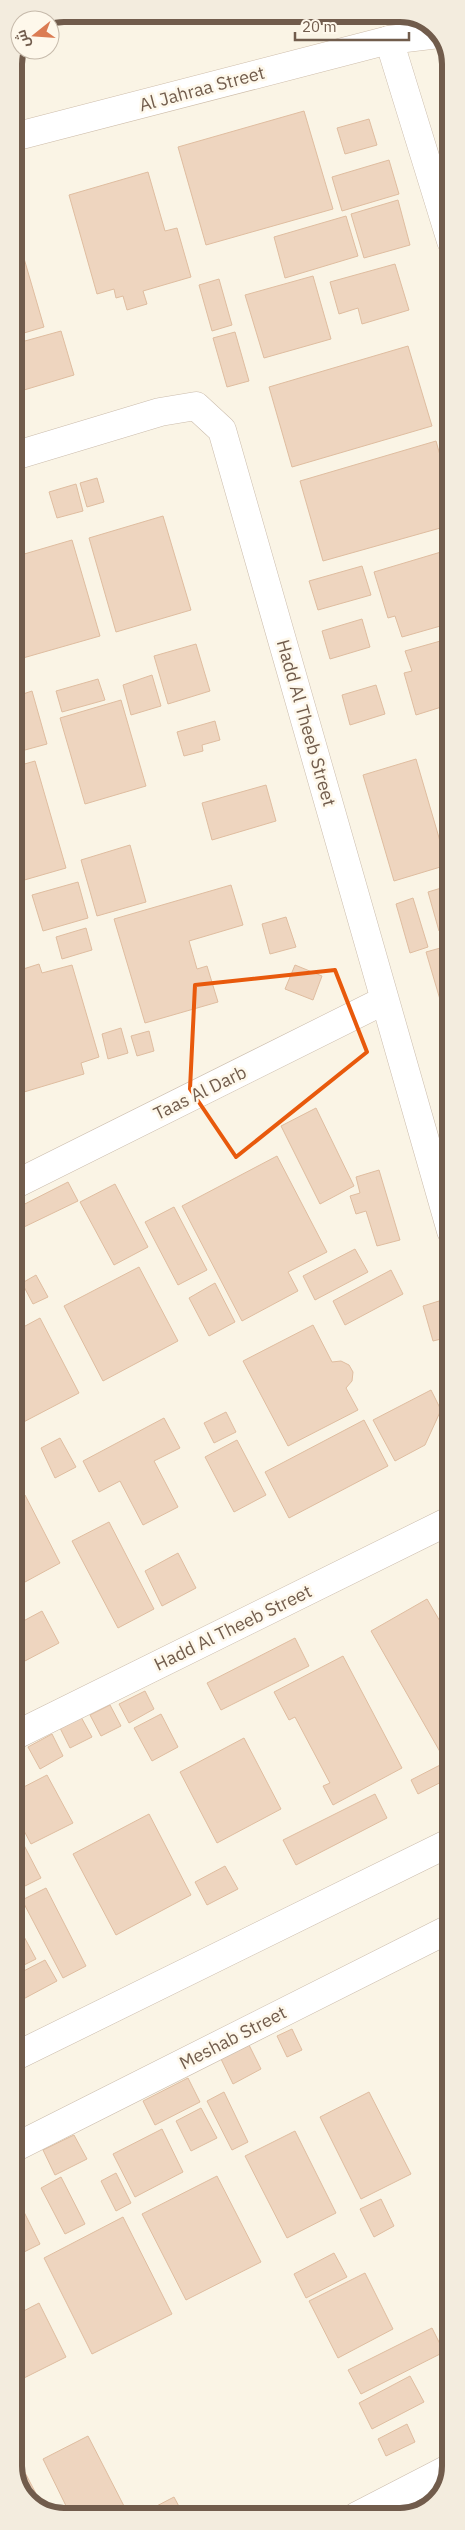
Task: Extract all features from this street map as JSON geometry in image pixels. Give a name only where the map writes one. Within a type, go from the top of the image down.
[{"type":"street","name":"Al Jahraa Street","points":[[389,40],[412,24]]},
{"type":"street","name":"Al Jahraa Street","points":[[22,135],[389,40],[430,35]]},
{"type":"street","points":[[389,40],[442,212]]},
{"type":"street","name":"Hadd Al Theeb Street","points":[[22,454],[160,412],[196,406],[222,430],[442,1200]]},
{"type":"street","name":"Taas Al Darb","points":[[22,1181],[385,1000]]},
{"type":"street","name":"Hadd Al Theeb Street","points":[[23,1732],[442,1524]]},
{"type":"street","points":[[23,2053],[442,1846]]},
{"type":"street","name":"Meshab Street","points":[[23,2144],[442,1933]]},
{"type":"street","points":[[374,2507],[442,2472]]},
{"type":"highlighted area","points":[[335,970],[367,1052],[236,1157],[190,1089],[195,985]]},
{"type":"building","points":[[304,111],[333,209],[206,245],[178,147]]},
{"type":"building","points":[[369,119],[377,145],[345,154],[337,128]]},
{"type":"building","points":[[389,160],[399,194],[342,211],[332,177]]},
{"type":"building","points":[[148,172],[165,231],[177,228],[191,277],[143,291],[147,304],[127,310],[123,296],[116,298],[114,289],[97,294],[69,195]]},
{"type":"building","points":[[398,200],[410,245],[364,258],[351,214]]},
{"type":"building","points":[[346,216],[358,256],[285,278],[274,237]]},
{"type":"building","points":[[22,252],[44,327],[22,334]]},
{"type":"building","points":[[395,264],[409,310],[362,324],[358,308],[339,314],[330,282]]},
{"type":"building","points":[[313,276],[331,339],[264,358],[245,295]]},
{"type":"building","points":[[219,279],[232,325],[212,331],[199,285]]},
{"type":"building","points":[[61,331],[74,375],[22,391],[22,342]]},
{"type":"building","points":[[235,332],[249,381],[227,387],[213,338]]},
{"type":"building","points":[[408,346],[432,426],[292,467],[269,387]]},
{"type":"building","points":[[436,441],[442,462],[442,528],[323,561],[300,481]]},
{"type":"building","points":[[97,478],[104,502],[87,507],[80,483]]},
{"type":"building","points":[[76,484],[83,511],[57,518],[49,492]]},
{"type":"building","points":[[163,516],[191,610],[116,632],[89,538]]},
{"type":"building","points":[[72,540],[100,636],[23,658],[22,555]]},
{"type":"building","points":[[442,552],[442,626],[402,637],[395,616],[388,618],[374,572]]},
{"type":"building","points":[[362,566],[371,595],[318,610],[309,581]]},
{"type":"building","points":[[362,619],[370,647],[330,659],[322,631]]},
{"type":"building","points":[[442,641],[442,707],[416,715],[404,673],[412,671],[405,651]]},
{"type":"building","points":[[196,644],[210,691],[168,704],[154,656]]},
{"type":"building","points":[[152,675],[161,706],[131,715],[123,685]]},
{"type":"building","points":[[98,679],[105,700],[62,712],[56,691]]},
{"type":"building","points":[[376,685],[385,714],[350,725],[342,695]]},
{"type":"building","points":[[32,691],[47,744],[22,751],[22,694]]},
{"type":"building","points":[[121,700],[146,786],[85,804],[60,718]]},
{"type":"building","points":[[215,721],[220,740],[202,745],[203,751],[184,756],[177,732]]},
{"type":"building","points":[[416,759],[442,848],[442,867],[394,881],[363,775]]},
{"type":"building","points":[[35,761],[66,868],[22,881],[22,765]]},
{"type":"building","points":[[266,785],[276,821],[212,840],[202,803]]},
{"type":"building","points":[[130,845],[146,902],[97,916],[81,860]]},
{"type":"building","points":[[78,882],[88,918],[43,931],[32,895]]},
{"type":"building","points":[[231,885],[243,925],[189,941],[197,969],[207,966],[218,1002],[145,1023],[114,919]]},
{"type":"building","points":[[442,888],[442,930],[439,931],[428,892]]},
{"type":"building","points":[[413,898],[428,947],[410,953],[396,904]]},
{"type":"building","points":[[286,917],[296,947],[270,954],[262,924]]},
{"type":"building","points":[[86,928],[92,950],[62,959],[56,937]]},
{"type":"building","points":[[442,948],[442,1006],[426,952]]},
{"type":"building","points":[[39,964],[42,973],[72,965],[99,1057],[81,1063],[84,1074],[24,1092],[22,1087],[22,969]]},
{"type":"building","points":[[295,965],[322,976],[313,1000],[285,989]]},
{"type":"building","points":[[121,1028],[128,1053],[108,1059],[102,1034]]},
{"type":"building","points":[[149,1031],[154,1051],[137,1056],[131,1036]]},
{"type":"building","points":[[316,1108],[354,1186],[320,1204],[281,1126]]},
{"type":"building","points":[[277,1156],[327,1252],[288,1272],[298,1291],[242,1321],[182,1206]]},
{"type":"building","points":[[379,1170],[400,1240],[377,1246],[366,1211],[356,1214],[350,1196],[360,1193],[356,1177]]},
{"type":"building","points":[[68,1182],[78,1201],[24,1227],[22,1205]]},
{"type":"building","points":[[115,1184],[148,1247],[114,1265],[80,1202]]},
{"type":"building","points":[[174,1207],[207,1270],[178,1285],[145,1222]]},
{"type":"building","points":[[355,1249],[368,1272],[315,1300],[303,1276]]},
{"type":"building","points":[[139,1267],[178,1341],[103,1381],[64,1306]]},
{"type":"building","points":[[391,1270],[403,1294],[345,1325],[333,1301]]},
{"type":"building","points":[[36,1275],[48,1297],[33,1304],[23,1283]]},
{"type":"building","points":[[215,1283],[235,1322],[209,1336],[189,1298]]},
{"type":"building","points":[[439,1301],[442,1312],[442,1339],[433,1341],[423,1306]]},
{"type":"building","points":[[40,1318],[79,1393],[23,1423],[23,1327]]},
{"type":"building","points":[[313,1325],[332,1362],[341,1361],[349,1365],[353,1372],[352,1381],[346,1388],[358,1410],[288,1446],[243,1361]]},
{"type":"building","points":[[431,1390],[441,1410],[425,1445],[395,1461],[373,1420]]},
{"type":"building","points":[[226,1412],[236,1432],[214,1443],[204,1423]]},
{"type":"building","points":[[164,1418],[180,1448],[154,1461],[178,1507],[143,1525],[120,1481],[99,1492],[83,1461]]},
{"type":"building","points":[[364,1420],[388,1466],[289,1518],[265,1472]]},
{"type":"building","points":[[60,1438],[76,1467],[55,1478],[41,1448]]},
{"type":"building","points":[[237,1440],[266,1495],[234,1512],[205,1457]]},
{"type":"building","points":[[25,1495],[60,1563],[23,1583],[23,1496]]},
{"type":"building","points":[[109,1522],[154,1609],[118,1628],[72,1541]]},
{"type":"building","points":[[178,1553],[196,1588],[162,1606],[145,1571]]},
{"type":"building","points":[[427,1599],[442,1625],[442,1755],[371,1631]]},
{"type":"building","points":[[42,1611],[59,1643],[23,1662],[23,1621]]},
{"type":"building","points":[[295,1638],[309,1666],[221,1710],[207,1683]]},
{"type":"building","points":[[343,1656],[402,1768],[333,1805],[323,1786],[330,1783],[295,1717],[289,1720],[274,1692]]},
{"type":"building","points":[[145,1691],[154,1709],[129,1723],[119,1704]]},
{"type":"building","points":[[110,1705],[121,1726],[101,1736],[90,1715]]},
{"type":"building","points":[[161,1714],[178,1747],[152,1761],[134,1728]]},
{"type":"building","points":[[81,1717],[92,1737],[70,1748],[60,1728]]},
{"type":"building","points":[[52,1734],[63,1756],[40,1769],[28,1747]]},
{"type":"building","points":[[244,1738],[281,1809],[217,1843],[180,1772]]},
{"type":"building","points":[[442,1764],[442,1782],[418,1794],[411,1780]]},
{"type":"building","points":[[47,1775],[73,1823],[31,1844],[23,1828],[23,1788]]},
{"type":"building","points":[[375,1794],[387,1818],[296,1865],[283,1840]]},
{"type":"building","points":[[149,1814],[191,1895],[116,1935],[73,1854]]},
{"type":"building","points":[[23,1843],[41,1878],[23,1887]]},
{"type":"building","points":[[225,1866],[238,1889],[207,1905],[195,1882]]},
{"type":"building","points":[[46,1888],[86,1966],[63,1978],[23,1900]]},
{"type":"building","points":[[23,1934],[36,1959],[23,1966]]},
{"type":"building","points":[[45,1960],[57,1981],[23,1999],[23,1971]]},
{"type":"building","points":[[292,2029],[302,2050],[287,2057],[277,2036]]},
{"type":"building","points":[[249,2045],[261,2069],[233,2084],[221,2059]]},
{"type":"building","points":[[188,2078],[200,2102],[155,2125],[143,2101]]},
{"type":"building","points":[[224,2092],[248,2142],[232,2150],[207,2101]]},
{"type":"building","points":[[369,2092],[411,2174],[361,2199],[320,2117]]},
{"type":"building","points":[[201,2108],[217,2138],[191,2151],[176,2121]]},
{"type":"building","points":[[162,2129],[183,2172],[135,2197],[113,2154]]},
{"type":"building","points":[[295,2131],[336,2213],[287,2238],[245,2156]]},
{"type":"building","points":[[74,2135],[87,2159],[55,2175],[43,2150]]},
{"type":"building","points":[[116,2173],[131,2203],[116,2211],[101,2181]]},
{"type":"building","points":[[217,2176],[261,2262],[186,2300],[142,2214]]},
{"type":"building","points":[[61,2177],[85,2224],[65,2234],[41,2188]]},
{"type":"building","points":[[381,2199],[394,2226],[374,2237],[360,2209]]},
{"type":"building","points":[[23,2210],[40,2244],[23,2253]]},
{"type":"building","points":[[123,2217],[172,2314],[92,2354],[44,2258]]},
{"type":"building","points":[[334,2253],[347,2277],[306,2298],[294,2274]]},
{"type":"building","points":[[365,2273],[393,2329],[338,2358],[309,2301]]},
{"type":"building","points":[[39,2303],[66,2357],[23,2379],[23,2311]]},
{"type":"building","points":[[432,2328],[442,2348],[442,2353],[361,2394],[348,2370]]},
{"type":"building","points":[[410,2376],[424,2402],[372,2429],[359,2403]]},
{"type":"building","points":[[407,2424],[415,2442],[386,2456],[378,2439]]},
{"type":"building","points":[[88,2436],[124,2507],[67,2507],[43,2459]]},
{"type":"building","points":[[23,2469],[38,2498],[28,2486]]},
{"type":"building","points":[[174,2497],[179,2507],[155,2507]]}]
